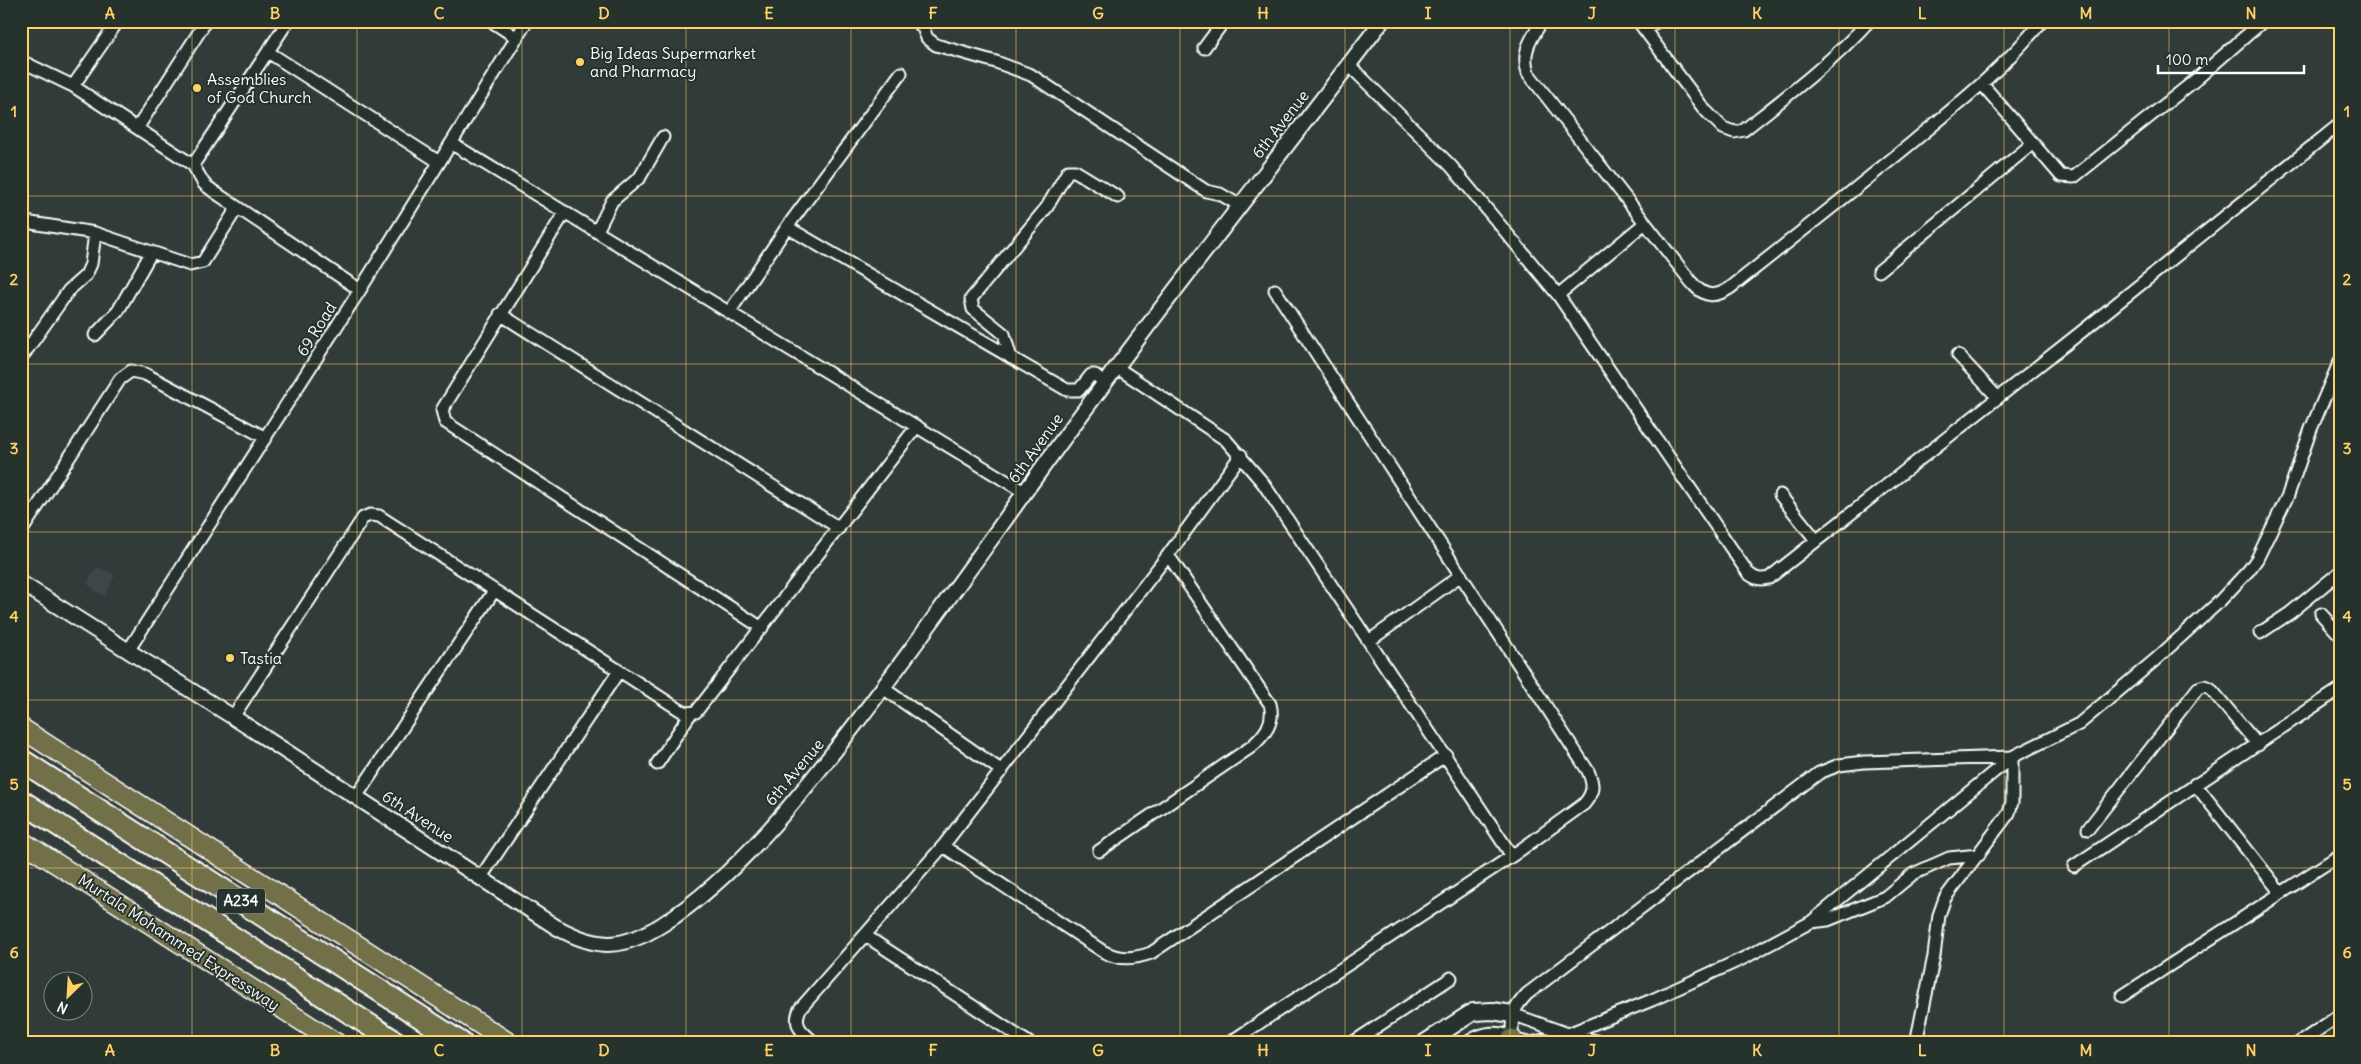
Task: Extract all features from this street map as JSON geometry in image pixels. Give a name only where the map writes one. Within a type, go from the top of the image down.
[{"type":"highway","points":[[21,728],[508,1043]]},
{"type":"highway","name":"A234","points":[[21,760],[462,1043]]},
{"type":"highway","name":"Murtala Mohammed Expressway","points":[[21,801],[397,1043]]},
{"type":"highway","name":"Murtala Mohammed Expressway","points":[[21,841],[336,1043]]},
{"type":"main road","points":[[1425,1043],[1473,1012],[1492,1011],[1512,1014]]},
{"type":"main road","points":[[1471,1043],[1484,1035],[1499,1035],[1521,1042]]},
{"type":"street","points":[[73,86],[118,21]]},
{"type":"street","points":[[193,164],[288,21]]},
{"type":"street","points":[[491,21],[516,38]]},
{"type":"street","name":"69 Road","points":[[128,650],[360,290],[527,21]]},
{"type":"street","points":[[917,21],[923,28],[927,38],[936,45],[996,62],[1030,75],[1206,191],[1220,194],[1239,205]]},
{"type":"street","points":[[1204,48],[1224,21]]},
{"type":"street","name":"6th Avenue","points":[[21,584],[128,650],[556,927],[582,941],[609,945],[643,935],[663,924],[706,890],[769,830],[815,776],[883,688],[1104,382],[1382,21]]},
{"type":"street","points":[[1542,21],[1526,48],[1525,63],[1528,73],[1698,290],[1714,296],[1722,293],[1856,188],[1982,84],[2003,66],[2042,21]]},
{"type":"street","points":[[1657,21],[1642,26],[1704,109],[1723,128],[1734,132],[1744,130],[1801,85],[1855,37],[1869,21]]},
{"type":"street","points":[[1982,84],[2061,176],[2074,177],[2193,82],[2263,21]]},
{"type":"street","points":[[138,127],[203,26]]},
{"type":"street","points":[[268,52],[439,162]]},
{"type":"street","points":[[21,61],[73,86],[193,164],[204,184],[360,290]]},
{"type":"street","points":[[1349,65],[1451,166],[1558,295],[1748,573],[1754,578],[1762,580],[1768,578],[1998,398],[2340,124]]},
{"type":"street","points":[[730,311],[787,227],[901,74]]},
{"type":"street","points":[[597,231],[612,201],[640,177],[663,137]]},
{"type":"street","points":[[452,143],[1024,492]]},
{"type":"street","points":[[1879,271],[2032,144]]},
{"type":"street","points":[[1011,358],[1004,334],[974,310],[971,299],[1047,207],[1068,171],[1075,171],[1118,197]]},
{"type":"street","points":[[25,222],[95,233],[152,254],[190,265],[204,262],[237,208]]},
{"type":"street","points":[[565,212],[442,410],[445,422],[762,628]]},
{"type":"street","points":[[1558,295],[1645,223]]},
{"type":"street","points":[[787,227],[1067,390],[1079,390],[1091,375],[1104,382]]},
{"type":"street","points":[[24,354],[69,290],[86,275],[91,264],[95,233]]},
{"type":"street","points":[[95,335],[118,311],[152,254]]},
{"type":"street","points":[[1229,1043],[1512,856],[1584,804],[1591,796],[1593,787],[1588,770],[1276,290]]},
{"type":"street","points":[[500,314],[839,528]]},
{"type":"street","points":[[1958,355],[1998,398]]},
{"type":"street","points":[[1512,1014],[1521,1042],[1568,1034],[1713,972],[1810,922],[2012,757],[2079,724],[2155,660],[2218,603],[2257,559],[2288,494],[2310,429],[2340,361]]},
{"type":"street","points":[[1116,367],[1214,432],[1241,455],[1263,483],[1512,856]]},
{"type":"street","points":[[21,532],[120,379],[132,372],[145,374],[266,438]]},
{"type":"street","points":[[657,764],[691,713],[700,709],[917,426]]},
{"type":"street","points":[[816,1043],[802,1033],[798,1026],[796,1016],[800,1009],[943,846],[1168,555],[1241,455]]},
{"type":"street","points":[[1780,495],[1816,540]]},
{"type":"street","points":[[233,718],[363,518],[370,515],[379,516],[494,592],[680,710],[691,713]]},
{"type":"street","points":[[1099,851],[1252,747],[1265,734],[1271,720],[1270,704],[1168,555]]},
{"type":"street","points":[[2260,633],[2290,613],[2340,572]]},
{"type":"street","points":[[1369,641],[1461,575]]},
{"type":"street","points":[[356,797],[494,592]]},
{"type":"street","points":[[2321,614],[2340,635]]},
{"type":"street","points":[[481,877],[619,671]]},
{"type":"street","points":[[2088,829],[2198,688],[2204,686],[2210,688],[2258,745]]},
{"type":"street","points":[[883,688],[1002,771]]},
{"type":"street","points":[[2074,866],[2340,689]]},
{"type":"street","points":[[943,846],[1104,952],[1115,957],[1138,958],[1151,953],[1446,756]]},
{"type":"street","points":[[1916,1043],[1934,956],[1939,915],[1945,898],[2009,813],[2012,802],[2012,757]]},
{"type":"street","points":[[1512,1014],[1527,994],[1819,773],[1839,765],[1864,762],[2012,757]]},
{"type":"street","points":[[2195,784],[2281,893]]},
{"type":"street","points":[[1810,922],[1828,920],[1885,897],[1913,874],[1949,858],[1979,855]]},
{"type":"street","points":[[2122,996],[2340,855]]},
{"type":"street","points":[[866,936],[1029,1043]]},
{"type":"street","points":[[1352,1043],[1451,978]]},
{"type":"street","points":[[1512,1014],[1568,1034],[1604,1043]]},
{"type":"street","points":[[2299,1043],[2340,1016]]},
{"type":"shaded area","points":[[97,567],[115,575],[105,597],[87,584]]},
{"type":"place","name":"Big Ideas Supermarket and Pharmacy","points":[[580,62]]},
{"type":"place","name":"Assemblies of God Church","points":[[197,88]]},
{"type":"place","name":"Tastia","points":[[230,658]]}]
